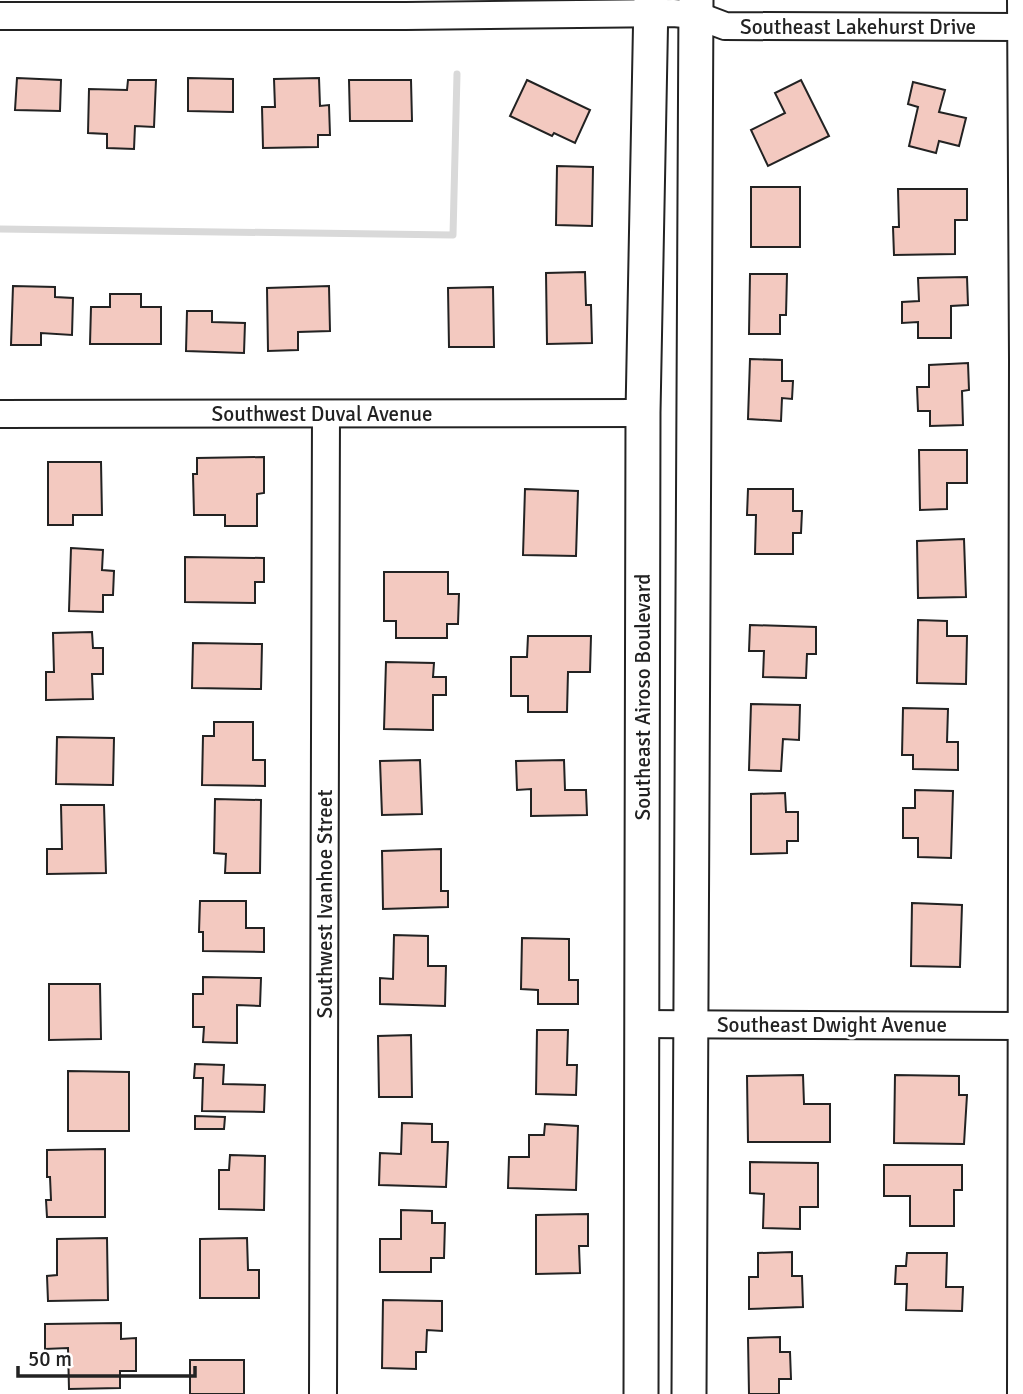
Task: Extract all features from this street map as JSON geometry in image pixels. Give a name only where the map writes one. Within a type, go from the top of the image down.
[{"type":"main road","name":"Southeast Airoso Boulevard","points":[[641,1394],[643,413],[681,7]]},
{"type":"main road","points":[[681,7],[691,1024],[690,1394]]},
{"type":"street","points":[[1021,0],[1021,1394]]},
{"type":"street","name":"Southeast Lakehurst Drive","points":[[0,16],[406,16],[681,7],[725,26],[1022,27]]},
{"type":"street","name":"Southwest Duval Avenue","points":[[0,414],[643,413]]},
{"type":"street","name":"Southwest Ivanhoe Street","points":[[323,1394],[326,414]]},
{"type":"street","name":"Southeast Dwight Avenue","points":[[642,1024],[1022,1026]]},
{"type":"building","points":[[17,78],[61,80],[60,111],[15,110]]},
{"type":"building","points":[[188,78],[233,79],[233,112],[188,111]]},
{"type":"building","points":[[319,78],[320,106],[329,105],[330,135],[318,135],[318,147],[263,148],[262,107],[275,107],[274,79]]},
{"type":"building","points":[[128,80],[156,80],[154,127],[135,126],[134,149],[107,148],[107,134],[88,133],[89,89],[127,90]]},
{"type":"building","points":[[349,80],[411,80],[412,121],[350,121]]},
{"type":"building","points":[[527,80],[590,110],[575,143],[554,133],[552,136],[510,116]]},
{"type":"building","points":[[801,80],[829,136],[768,166],[751,130],[785,113],[775,93]]},
{"type":"building","points":[[913,82],[945,90],[939,112],[966,118],[959,146],[939,141],[936,153],[909,146],[918,107],[908,104]]},
{"type":"building","points":[[557,166],[593,167],[592,226],[556,225]]},
{"type":"building","points":[[751,187],[800,187],[800,247],[751,247]]},
{"type":"building","points":[[898,189],[967,189],[967,220],[955,220],[955,254],[894,255],[893,227],[899,227]]},
{"type":"building","points":[[585,272],[586,305],[591,305],[592,343],[547,344],[546,273]]},
{"type":"building","points":[[750,274],[787,274],[786,315],[780,315],[780,334],[749,334]]},
{"type":"building","points":[[967,277],[968,305],[951,306],[951,338],[918,338],[918,322],[902,323],[902,302],[919,301],[918,278]]},
{"type":"building","points":[[13,286],[55,287],[55,297],[73,298],[72,335],[41,333],[41,345],[11,345]]},
{"type":"building","points":[[329,286],[330,331],[298,332],[298,350],[268,351],[267,288]]},
{"type":"building","points":[[493,287],[494,347],[449,347],[448,288]]},
{"type":"building","points":[[110,294],[141,294],[141,307],[161,307],[161,344],[90,344],[91,307],[110,307]]},
{"type":"building","points":[[187,311],[212,311],[212,322],[245,323],[244,353],[186,351]]},
{"type":"building","points":[[750,359],[782,360],[782,381],[793,381],[792,399],[782,398],[781,421],[748,419]]},
{"type":"building","points":[[968,363],[969,390],[962,391],[963,425],[930,426],[930,411],[918,411],[917,387],[929,387],[929,365]]},
{"type":"building","points":[[919,450],[967,450],[967,483],[947,483],[947,509],[920,510]]},
{"type":"building","points":[[264,457],[264,493],[257,494],[257,526],[225,526],[225,515],[194,515],[193,474],[197,474],[197,458]]},
{"type":"building","points":[[48,462],[101,462],[102,515],[73,515],[73,525],[48,525]]},
{"type":"building","points":[[525,489],[578,491],[576,556],[523,555]]},
{"type":"building","points":[[748,489],[793,489],[793,511],[802,511],[801,533],[793,533],[793,554],[755,554],[756,515],[747,515]]},
{"type":"building","points":[[964,539],[966,597],[918,598],[917,541]]},
{"type":"building","points":[[71,548],[103,550],[102,570],[114,571],[113,595],[103,595],[103,612],[69,611]]},
{"type":"building","points":[[185,557],[264,558],[264,582],[255,582],[255,603],[185,602]]},
{"type":"building","points":[[384,572],[448,572],[448,594],[459,594],[458,624],[447,624],[447,638],[396,638],[396,621],[384,621]]},
{"type":"building","points":[[918,620],[947,621],[947,636],[967,636],[966,684],[917,683]]},
{"type":"building","points":[[750,625],[816,627],[816,654],[807,654],[806,678],[763,677],[764,651],[749,651]]},
{"type":"building","points":[[92,632],[93,648],[103,648],[103,674],[92,674],[93,699],[46,700],[46,672],[54,672],[53,633]]},
{"type":"building","points":[[528,636],[591,636],[590,672],[568,672],[567,712],[528,712],[528,696],[511,696],[511,657],[527,657]]},
{"type":"building","points":[[193,643],[262,644],[261,689],[192,688]]},
{"type":"building","points":[[386,662],[434,663],[433,677],[446,677],[446,695],[433,695],[433,730],[384,729]]},
{"type":"building","points":[[751,704],[800,705],[799,740],[783,739],[781,771],[749,770]]},
{"type":"building","points":[[903,708],[948,709],[947,742],[958,742],[958,770],[913,769],[913,755],[902,755]]},
{"type":"building","points":[[214,722],[253,722],[253,760],[265,760],[265,786],[202,785],[203,736],[214,736]]},
{"type":"building","points":[[57,737],[114,738],[113,785],[56,784]]},
{"type":"building","points":[[420,760],[422,814],[382,815],[380,761]]},
{"type":"building","points":[[564,760],[565,790],[586,790],[587,815],[531,816],[531,789],[517,790],[516,761]]},
{"type":"building","points":[[915,790],[953,791],[951,858],[918,857],[918,838],[903,838],[903,808],[915,808]]},
{"type":"building","points":[[785,793],[786,812],[798,812],[798,841],[787,841],[787,853],[751,854],[751,794]]},
{"type":"building","points":[[215,799],[261,800],[260,873],[225,873],[226,854],[214,853]]},
{"type":"building","points":[[61,805],[104,805],[106,873],[47,874],[47,849],[62,849]]},
{"type":"building","points":[[441,849],[441,891],[448,891],[448,907],[383,909],[382,851]]},
{"type":"building","points":[[200,901],[246,901],[246,928],[264,928],[264,952],[203,951],[203,932],[199,932]]},
{"type":"building","points":[[912,903],[962,905],[960,967],[911,966]]},
{"type":"building","points":[[394,935],[428,936],[428,966],[446,966],[445,1006],[380,1004],[380,978],[393,979]]},
{"type":"building","points":[[522,938],[569,939],[569,980],[578,980],[578,1004],[538,1004],[538,990],[521,989]]},
{"type":"building","points":[[203,977],[261,978],[260,1006],[237,1005],[237,1043],[203,1042],[204,1027],[193,1027],[193,994],[203,994]]},
{"type":"building","points":[[49,984],[100,984],[101,1039],[49,1040]]},
{"type":"building","points":[[537,1030],[568,1030],[567,1065],[577,1065],[576,1095],[536,1094]]},
{"type":"building","points":[[411,1035],[412,1097],[379,1097],[378,1036]]},
{"type":"building","points":[[195,1064],[224,1065],[223,1084],[265,1085],[264,1112],[202,1111],[203,1078],[194,1078]]},
{"type":"building","points":[[68,1071],[129,1072],[129,1131],[68,1131]]},
{"type":"building","points":[[803,1075],[804,1104],[830,1104],[830,1142],[748,1142],[747,1076]]},
{"type":"building","points":[[895,1075],[959,1076],[959,1095],[967,1095],[964,1144],[894,1143]]},
{"type":"building","points":[[195,1116],[225,1117],[224,1129],[195,1129]]},
{"type":"building","points":[[402,1123],[432,1124],[432,1142],[448,1142],[446,1187],[379,1185],[380,1153],[401,1154]]},
{"type":"building","points":[[545,1124],[578,1126],[576,1190],[508,1188],[509,1157],[529,1157],[529,1135],[544,1135]]},
{"type":"building","points":[[105,1149],[105,1217],[47,1217],[46,1200],[51,1200],[50,1177],[47,1177],[47,1150]]},
{"type":"building","points":[[230,1155],[265,1156],[264,1210],[219,1209],[219,1170],[229,1170]]},
{"type":"building","points":[[750,1162],[818,1163],[818,1207],[800,1207],[800,1229],[763,1228],[764,1194],[750,1193]]},
{"type":"building","points":[[884,1165],[962,1165],[962,1190],[954,1190],[954,1226],[910,1226],[910,1196],[884,1196]]},
{"type":"building","points":[[401,1210],[432,1211],[432,1223],[445,1223],[444,1258],[431,1258],[431,1272],[380,1272],[380,1239],[401,1239]]},
{"type":"building","points":[[588,1214],[588,1246],[579,1246],[580,1273],[536,1274],[536,1215]]},
{"type":"building","points":[[107,1238],[108,1300],[48,1301],[47,1276],[57,1275],[57,1239]]},
{"type":"building","points":[[247,1238],[248,1270],[259,1270],[259,1298],[200,1298],[200,1239]]},
{"type":"building","points":[[792,1252],[792,1276],[802,1276],[803,1307],[749,1309],[749,1277],[758,1277],[758,1253]]},
{"type":"building","points":[[907,1253],[947,1253],[946,1287],[963,1287],[962,1311],[906,1310],[907,1284],[895,1284],[896,1266],[906,1266]]},
{"type":"building","points":[[383,1300],[442,1301],[442,1331],[427,1330],[426,1352],[416,1352],[416,1369],[382,1368]]},
{"type":"building","points":[[121,1323],[121,1339],[136,1338],[136,1371],[120,1371],[120,1388],[69,1389],[68,1348],[45,1349],[45,1324]]},
{"type":"building","points":[[780,1337],[780,1352],[790,1352],[791,1379],[779,1379],[779,1394],[749,1394],[748,1338]]},
{"type":"building","points":[[190,1360],[244,1360],[244,1394],[190,1394]]},
{"type":"waterway","points":[[0,229],[453,235],[457,74]]}]
